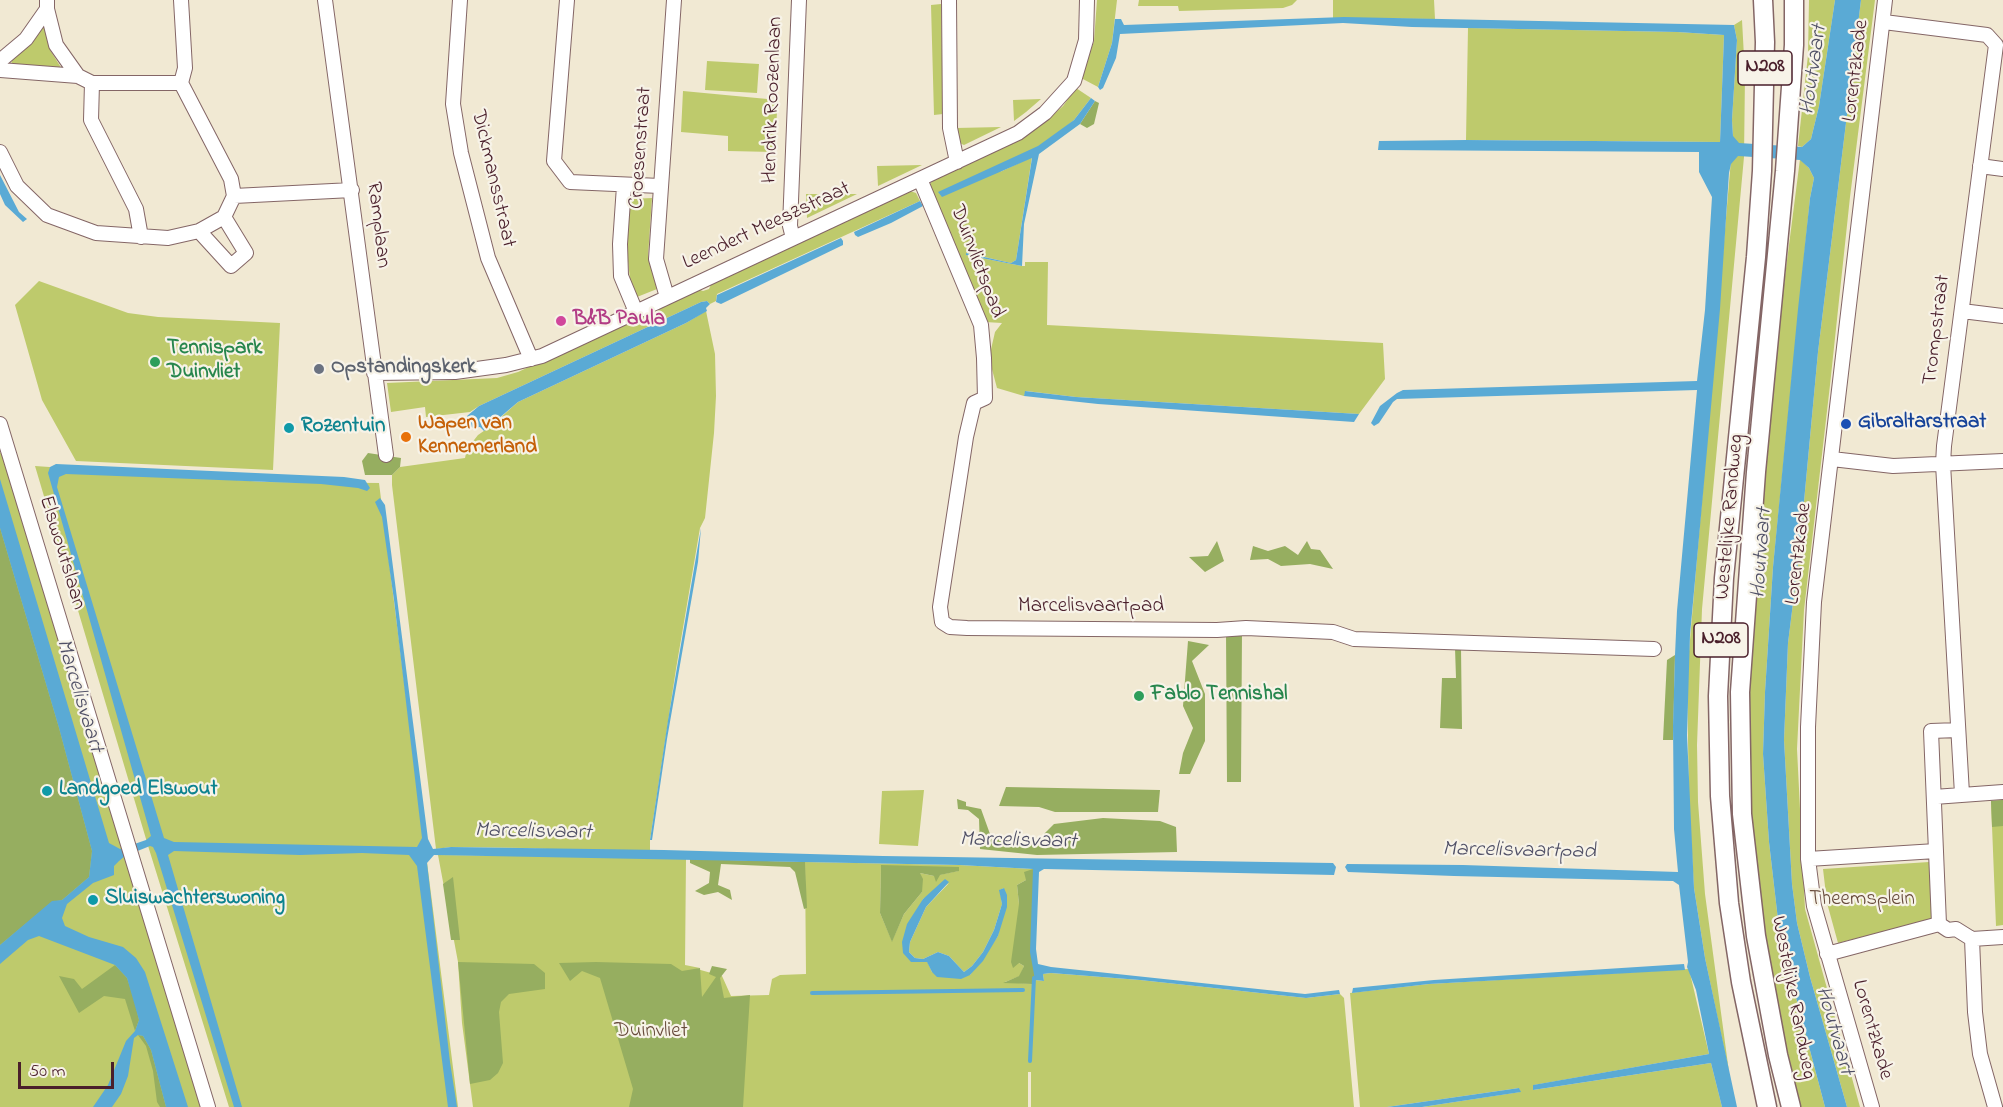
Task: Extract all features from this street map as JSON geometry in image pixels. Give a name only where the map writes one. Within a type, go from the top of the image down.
[{"type":"main road","name":"Westelijke Randweg","points":[[1763,0],[1762,171],[1756,257],[1724,578],[1718,696],[1720,796],[1729,903],[1741,982],[1767,1107]]},
{"type":"main road","name":"Westelijke Randweg","points":[[1791,1107],[1778,1055],[1756,936],[1742,814],[1740,692],[1756,472],[1785,171],[1794,45],[1794,0]]},
{"type":"street","points":[[0,152],[17,186],[47,215],[96,233],[168,238],[199,231],[224,217],[234,196],[231,179],[182,83],[185,68],[181,0]]},
{"type":"street","name":"Ramplaan","points":[[325,0],[386,455]]},
{"type":"street","name":"Dickmansstraat","points":[[460,0],[453,104],[461,153],[488,258],[531,359]]},
{"type":"street","points":[[567,0],[554,161],[570,183],[660,186]]},
{"type":"street","name":"Croesenstraat","points":[[667,297],[656,259],[674,0]]},
{"type":"street","name":"Hendrik Roozenlaan","points":[[793,238],[790,226],[799,0]]},
{"type":"street","points":[[949,0],[950,126],[957,162]]},
{"type":"street","name":"Leendert Meeszstraat","points":[[374,373],[455,372],[507,365],[531,359],[1018,133],[1045,113],[1074,81],[1086,40],[1087,0]]},
{"type":"street","name":"Lorentzkade","points":[[1872,1107],[1814,906],[1808,858],[1808,727],[1814,602],[1886,0]]},
{"type":"street","points":[[0,61],[26,39],[47,5]]},
{"type":"street","points":[[47,5],[56,45],[78,76]]},
{"type":"street","points":[[1884,22],[1987,35],[2000,43]]},
{"type":"street","name":"Trompstraat","points":[[1962,794],[1943,464],[1980,166],[2000,43]]},
{"type":"street","points":[[0,70],[78,76],[92,82],[182,83]]},
{"type":"street","points":[[92,82],[91,120],[136,209],[141,237]]},
{"type":"street","points":[[1980,166],[2003,169]]},
{"type":"street","name":"Duinvlietspad","points":[[920,179],[981,325],[985,398]]},
{"type":"street","name":"Croesenstraat","points":[[624,186],[620,244],[621,276],[636,312]]},
{"type":"street","points":[[234,196],[351,190]]},
{"type":"street","points":[[199,231],[231,266],[246,253],[224,217]]},
{"type":"street","points":[[1962,310],[2003,316]]},
{"type":"street","name":"Marcelisvaartpad","points":[[985,398],[974,403],[955,505],[940,607],[942,622],[950,627],[1217,630],[1246,628],[1332,632],[1354,639],[1654,649]]},
{"type":"street","name":"Elswoutslaan","points":[[0,424],[208,1107]]},
{"type":"street","points":[[1832,459],[1892,466],[2003,461]]},
{"type":"street","points":[[1939,924],[1931,731],[1958,730]]},
{"type":"street","points":[[1934,797],[2003,792]]},
{"type":"street","points":[[1808,858],[1936,852]]},
{"type":"street","points":[[1827,954],[1939,924],[1948,930],[1956,929],[1972,939],[2003,937]]},
{"type":"street","points":[[1972,939],[1975,1012],[1980,1054],[1995,1107]]},
{"type":"green space","points":[[1097,0],[1117,0],[1112,43],[1098,87],[1081,78],[1094,41]]},
{"type":"green space","points":[[1139,0],[1297,0],[1292,5],[1283,8],[1179,11],[1178,6],[1138,6]]},
{"type":"green space","points":[[1333,0],[1434,0],[1435,19],[1333,18]]},
{"type":"green space","points":[[1809,0],[1835,0],[1819,106],[1811,139],[1802,147],[1798,146],[1808,55]]},
{"type":"green space","points":[[1861,0],[1875,0],[1850,197],[1804,610],[1797,749],[1805,909],[1860,1107],[1847,1107],[1797,923],[1792,884],[1784,740],[1788,643],[1799,555],[1818,352]]},
{"type":"green space","points":[[941,4],[943,114],[934,115],[931,5]]},
{"type":"green space","points":[[1742,20],[1745,75],[1744,157],[1702,609],[1697,745],[1698,802],[1705,894],[1729,1072],[1705,958],[1694,888],[1689,804],[1687,675],[1733,136],[1737,40],[1734,25]]},
{"type":"green space","points":[[44,27],[50,50],[62,69],[11,66],[12,60]]},
{"type":"green space","points":[[1468,28],[1724,35],[1720,142],[1466,140]]},
{"type":"green space","points":[[707,61],[759,64],[757,93],[705,90]]},
{"type":"green space","points":[[1076,88],[1091,98],[1074,120],[1056,135],[1000,172],[1032,157],[1016,260],[1011,263],[967,253],[966,255],[1022,266],[1025,266],[1025,262],[1048,262],[1047,325],[1383,343],[1385,379],[1359,414],[1076,397],[1026,391],[1024,396],[997,388],[989,358],[995,332],[1002,323],[985,322],[954,244],[941,219],[930,184],[934,179],[1044,123],[1063,106]]},
{"type":"green space","points":[[683,91],[778,100],[774,152],[728,151],[728,136],[681,132]]},
{"type":"green space","points":[[1041,99],[1026,112],[1014,121],[1013,100]]},
{"type":"green space","points":[[1095,101],[1099,103],[1094,124],[1087,128],[1080,124]]},
{"type":"green space","points":[[1001,127],[964,145],[957,142],[956,128]]},
{"type":"green space","points":[[1800,159],[1809,168],[1814,178],[1810,198],[1773,567],[1763,754],[1769,842],[1780,937],[1825,1107],[1796,1107],[1756,903],[1748,770],[1748,710],[1754,587],[1778,331]]},
{"type":"green space","points":[[922,165],[878,186],[877,166]]},
{"type":"green space","points":[[910,191],[916,193],[920,201],[717,294],[716,301],[710,304],[707,301],[701,302],[470,412],[426,417],[425,407],[391,412],[387,383],[497,378],[518,372],[697,289],[703,291],[709,289],[712,282]]},
{"type":"green space","points":[[806,194],[857,194],[807,218]]},
{"type":"green space","points":[[652,198],[648,256],[657,289],[637,297],[630,279],[627,252],[630,199]]},
{"type":"green space","name":"Tennispark Duinvliet","points":[[39,281],[128,313],[158,317],[280,323],[273,470],[76,461],[42,400],[15,305]]},
{"type":"green space","name":"Duinvliet","points":[[706,311],[715,354],[714,433],[705,518],[700,528],[650,840],[650,853],[686,858],[685,965],[722,976],[731,996],[769,995],[772,979],[780,975],[806,974],[805,862],[1033,869],[1026,880],[1017,885],[1019,963],[1024,966],[1020,976],[1005,982],[1032,984],[1035,980],[1044,981],[1043,974],[1051,973],[1306,998],[1340,994],[1344,998],[1354,1107],[1031,1107],[1031,1072],[1028,1072],[1028,1107],[473,1107],[462,1023],[458,962],[438,855],[523,856],[637,853],[525,848],[451,847],[436,849],[392,475],[400,467],[465,458],[467,449],[478,435],[518,402],[686,323]],"holes":[[[881,866],[958,871],[934,876],[920,873],[922,892],[904,914],[892,941],[880,913]],[[949,883],[926,907],[910,942],[909,952],[915,958],[923,959],[938,952],[949,956],[964,972],[983,952],[994,930],[1002,904],[998,936],[970,975],[932,972],[927,961],[921,962],[903,952],[923,899]],[[1004,888],[1002,904],[1000,890]]]},
{"type":"green space","name":"Landgoed Elswout","points":[[3,452],[201,1107],[0,1107],[0,453]]},
{"type":"green space","points":[[368,453],[401,458],[400,467],[392,475],[365,475],[362,461]]},
{"type":"green space","points":[[35,466],[265,482],[379,483],[458,1107],[229,1107],[149,849]]},
{"type":"green space","points":[[0,528],[59,728],[92,851],[89,877],[62,900],[52,902],[0,945]]},
{"type":"green space","points":[[1217,541],[1224,561],[1205,572],[1189,557],[1208,556]]},
{"type":"green space","points":[[1307,541],[1311,549],[1320,550],[1333,569],[1310,564],[1281,566],[1268,559],[1250,560],[1253,546],[1268,551],[1285,546],[1298,555]]},
{"type":"green space","points":[[1242,631],[1241,782],[1227,782],[1226,632]]},
{"type":"green space","points":[[1188,641],[1209,645],[1192,661],[1205,694],[1205,741],[1190,774],[1179,774],[1183,753],[1193,728],[1183,706]]},
{"type":"green space","points":[[1455,648],[1461,648],[1462,729],[1440,728],[1442,678],[1456,678]]},
{"type":"green space","points":[[1675,655],[1673,740],[1663,740],[1667,660]]},
{"type":"green space","points":[[1006,787],[1160,790],[1158,812],[1055,812],[1039,807],[999,806]]},
{"type":"green space","points":[[924,790],[918,846],[879,844],[882,791]]},
{"type":"green space","points":[[957,799],[966,802],[966,806],[981,809],[990,834],[1037,841],[1054,824],[1103,818],[1160,821],[1176,827],[1177,852],[1037,855],[980,849],[979,819],[968,810],[958,809]]},
{"type":"green space","points":[[2003,800],[2003,925],[1996,926],[1991,801]]},
{"type":"green space","points":[[2003,800],[2003,826],[1992,827],[1991,801]]},
{"type":"green space","points":[[690,859],[805,862],[807,908],[804,909],[795,872],[790,867],[721,864],[718,885],[730,890],[732,900],[718,892],[704,895],[695,891],[709,883],[710,872],[690,863]]},
{"type":"green space","name":"Theemsplein","points":[[1929,862],[1933,919],[1838,943],[1827,903],[1823,869]]},
{"type":"green space","points":[[881,865],[959,867],[959,871],[940,875],[936,882],[934,876],[920,873],[923,879],[922,892],[904,914],[892,942],[880,913]]},
{"type":"green space","points":[[1033,869],[1035,980],[1032,984],[1003,983],[1019,976],[1024,966],[1019,963],[1013,968],[1011,962],[1019,904],[1017,885],[1026,880],[1024,872]]},
{"type":"green space","points":[[453,877],[460,940],[451,940],[443,884]]},
{"type":"green space","points":[[458,962],[534,964],[545,973],[545,989],[509,994],[501,1002],[499,1012],[503,1063],[498,1073],[490,1080],[470,1084]]},
{"type":"green space","name":"Duinvliet","points":[[559,963],[671,964],[682,971],[700,968],[702,997],[716,977],[709,974],[712,966],[727,969],[720,978],[724,998],[750,995],[743,1107],[629,1107],[633,1089],[600,978],[582,971],[570,981]]},
{"type":"green space","points":[[115,965],[127,978],[134,999],[139,1020],[135,1031],[125,999],[104,996],[79,1013],[59,976],[74,979],[82,989]]},
{"type":"green space","points":[[1689,969],[1709,1054],[1534,1085],[1533,1090],[1711,1063],[1722,1107],[1422,1107],[1520,1092],[1519,1088],[1387,1107],[1360,1107],[1350,993],[1429,984]]},
{"type":"green space","points":[[138,1035],[143,1036],[151,1050],[166,1107],[160,1107],[157,1102],[153,1071],[146,1046]]},
{"type":"water","points":[[1835,0],[1861,0],[1818,352],[1799,555],[1788,643],[1784,740],[1792,884],[1797,923],[1847,1107],[1825,1107],[1780,937],[1769,842],[1763,754],[1773,567],[1798,309],[1814,178],[1809,168],[1800,160],[1738,156],[1731,164],[1729,173],[1720,309],[1690,635],[1687,735],[1694,888],[1705,958],[1737,1107],[1722,1107],[1711,1063],[1533,1090],[1533,1085],[1709,1054],[1696,990],[1687,967],[1679,885],[1673,881],[1348,872],[1345,867],[1347,864],[1463,865],[1678,872],[1674,829],[1675,655],[1697,390],[1397,399],[1379,423],[1374,426],[1371,423],[1380,406],[1403,390],[1697,381],[1705,310],[1712,197],[1699,172],[1699,152],[1378,150],[1379,141],[1720,142],[1724,35],[1412,27],[1343,23],[1120,34],[1116,58],[1100,90],[1098,87],[1112,43],[1115,19],[1121,19],[1124,25],[1344,17],[1734,25],[1737,40],[1733,136],[1739,143],[1802,147],[1811,139],[1819,106]]},
{"type":"water","points":[[1091,98],[1095,101],[1080,124],[1039,154],[1024,224],[1022,266],[966,255],[966,253],[1011,263],[1016,260],[1032,158],[942,197],[938,192],[1038,146],[1074,120]]},
{"type":"water","points":[[0,175],[19,212],[27,219],[23,222],[5,205],[0,194]]},
{"type":"water","points":[[920,201],[923,206],[891,223],[858,237],[855,235],[854,232]]},
{"type":"water","points":[[841,238],[843,245],[721,304],[716,302],[717,295]]},
{"type":"water","points":[[707,301],[710,304],[706,308],[707,311],[518,402],[484,431],[480,427],[473,428],[467,425],[467,416],[479,406]]},
{"type":"water","points":[[1025,391],[1076,397],[1359,414],[1354,422],[1098,404],[1024,396]]},
{"type":"water","points":[[56,464],[344,477],[365,480],[370,488],[367,491],[321,484],[66,474],[59,477],[57,487],[164,838],[174,842],[417,847],[422,838],[394,600],[382,517],[375,502],[380,498],[385,505],[428,839],[433,849],[451,847],[664,850],[1333,863],[1336,867],[1334,875],[1044,869],[1039,872],[1036,949],[1038,964],[1051,967],[1305,994],[1339,990],[1340,994],[1306,998],[1051,973],[1043,974],[1044,981],[1035,980],[1030,952],[1033,869],[959,865],[434,855],[427,863],[457,1107],[448,1107],[417,866],[409,855],[362,853],[300,855],[174,851],[168,855],[242,1107],[234,1107],[156,853],[150,846],[125,856],[114,866],[114,875],[93,883],[67,904],[62,918],[65,926],[89,937],[123,947],[136,958],[145,972],[188,1107],[166,1107],[151,1050],[143,1036],[138,1035],[134,1038],[128,1076],[121,1094],[112,1107],[93,1107],[108,1085],[126,1041],[135,1031],[139,1020],[127,978],[115,965],[39,936],[28,940],[0,964],[0,945],[52,901],[62,900],[89,877],[92,851],[59,728],[0,528],[0,479],[109,843],[120,849],[151,836],[48,473],[50,467]]},
{"type":"water","points":[[701,528],[698,562],[652,840],[650,840],[668,720]]},
{"type":"water","points":[[945,879],[949,882],[926,907],[910,942],[909,952],[915,958],[923,959],[938,952],[949,956],[964,972],[983,952],[994,930],[1002,904],[999,890],[1004,888],[1007,895],[1007,907],[998,936],[983,961],[970,975],[961,979],[937,977],[927,962],[911,962],[903,953],[902,942],[907,924],[923,899]]},
{"type":"water","points":[[1684,964],[1685,970],[1429,984],[1352,993],[1353,988],[1434,980]]},
{"type":"water","points":[[1519,1088],[1521,1092],[1422,1107],[1387,1107]]},
{"type":"waterway","points":[[1030,1061],[1034,978]]},
{"type":"waterway","points":[[812,993],[1023,990]]},
{"type":"place","name":"B&B Paula","points":[[561,321]]},
{"type":"place","name":"Tennispark Duinvliet","points":[[155,362]]},
{"type":"place","name":"Opstandingskerk","points":[[319,369]]},
{"type":"place","name":"Gibraltarstraat","points":[[1846,424]]},
{"type":"place","name":"Rozentuin","points":[[289,428]]},
{"type":"place","name":"Wapen van Kennemerland","points":[[406,437]]},
{"type":"place","name":"Fablo Tennishal","points":[[1139,696]]},
{"type":"place","name":"Landgoed Elswout","points":[[47,791]]},
{"type":"place","name":"Sluiswachterswoning","points":[[93,900]]},
{"type":"water label","name":"Houtvaart","points":[[1815,70]]},
{"type":"water label","name":"Houtvaart","points":[[1763,553]]},
{"type":"water label","name":"Marcelisvaart","points":[[78,696]]},
{"type":"water label","name":"Marcelisvaart","points":[[533,833]]},
{"type":"water label","name":"Marcelisvaart","points":[[1018,842]]},
{"type":"water label","name":"Houtvaart","points":[[1833,1031]]}]
